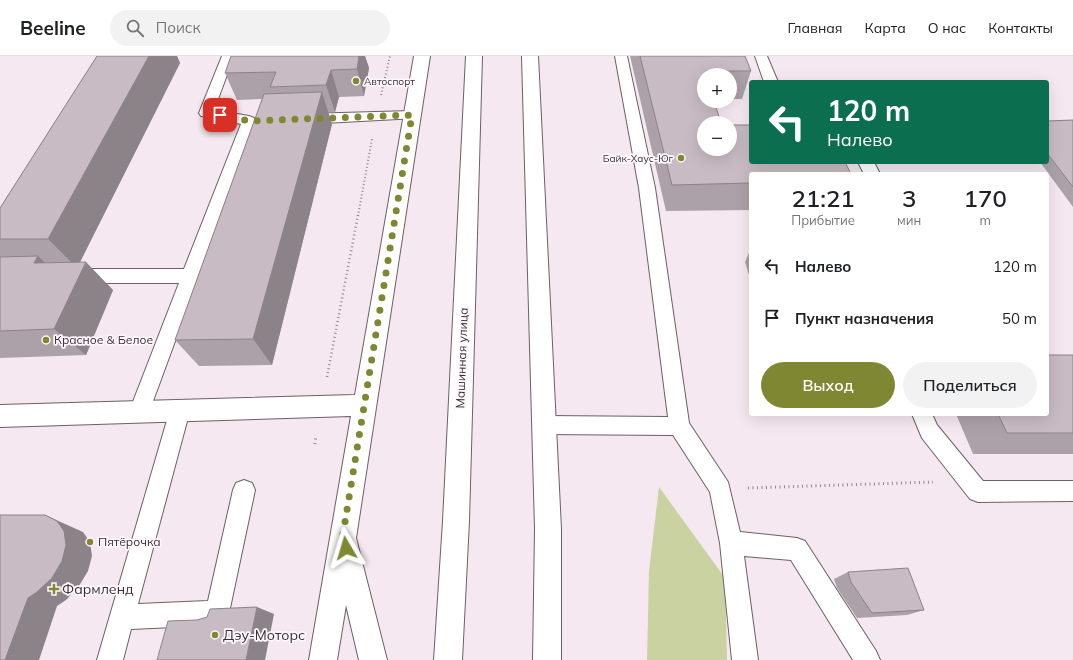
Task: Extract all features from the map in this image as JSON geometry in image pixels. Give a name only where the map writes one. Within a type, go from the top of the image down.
[{"type":"main road","points":[[322,660],[366,405],[422,56]]},
{"type":"main road","name":"Машинная улица","points":[[448,660],[456,521],[474,56]]},
{"type":"main road","points":[[530,56],[548,529],[548,660]]},
{"type":"main road","points":[[0,416],[366,405]]},
{"type":"main road","points":[[343,534],[373,660]]},
{"type":"lane","points":[[139,412],[190,276],[257,121],[206,113],[228,56]]},
{"type":"lane","points":[[621,56],[647,188],[679,426],[720,489],[732,543],[745,660]]},
{"type":"lane","points":[[761,56],[770,80]]},
{"type":"lane","points":[[289,120],[412,115]]},
{"type":"lane","points":[[55,276],[190,276]]},
{"type":"lane","points":[[110,660],[180,410]]},
{"type":"lane","points":[[923,416],[929,431],[978,492],[1073,491]]},
{"type":"lane","points":[[544,425],[679,426]]},
{"type":"lane","points":[[122,617],[217,613],[244,490]]},
{"type":"lane","points":[[732,543],[797,549],[866,660]]},
{"type":"path","points":[[315,444],[376,117],[390,56]]},
{"type":"path","points":[[720,489],[956,482],[978,492]]},
{"type":"green space","points":[[659,487],[725,578],[727,660],[647,660],[649,571]]},
{"type":"building","points":[[97,56],[149,56],[48,239],[0,239],[0,208]]},
{"type":"building","points":[[231,56],[359,56],[357,69],[331,70],[326,85],[270,87],[276,72],[225,73]]},
{"type":"building","points":[[640,56],[745,56],[751,71],[737,71],[737,68],[697,68],[697,108],[716,108],[719,116],[697,116],[697,156],[737,156],[737,125],[749,125],[749,164],[846,164],[850,172],[749,172],[749,183],[672,185]]},
{"type":"building","points":[[322,92],[253,339],[175,340],[264,94]]},
{"type":"building","points":[[1073,120],[1073,187],[1049,156],[1049,121]]},
{"type":"building","points":[[38,256],[34,263],[86,262],[54,329],[0,331],[0,257]]},
{"type":"building","points":[[1049,355],[1073,355],[1073,433],[1007,433],[999,416],[1049,416]]},
{"type":"building","points":[[0,515],[45,515],[57,521],[64,531],[66,545],[62,561],[52,578],[28,598],[5,660],[0,660]]},
{"type":"building","points":[[908,568],[924,610],[872,613],[851,582],[848,572]]},
{"type":"building","points":[[257,607],[246,660],[157,660],[168,621],[197,620],[207,617],[210,609]]},
{"type":"place","name":"Автоспорт","points":[[356,81]]},
{"type":"place","name":"Байк-Хаус-Юг","points":[[681,158]]},
{"type":"place","name":"Красное & Белое","points":[[46,340]]},
{"type":"place","name":"Пятёрочка","points":[[90,542]]},
{"type":"place","name":"Фармленд","points":[[54,589]]},
{"type":"place","name":"Дэу-Моторс","points":[[215,635]]},
{"type":"route","points":[[220,115],[249,121],[412,115],[366,405],[343,534],[346,548]]}]
